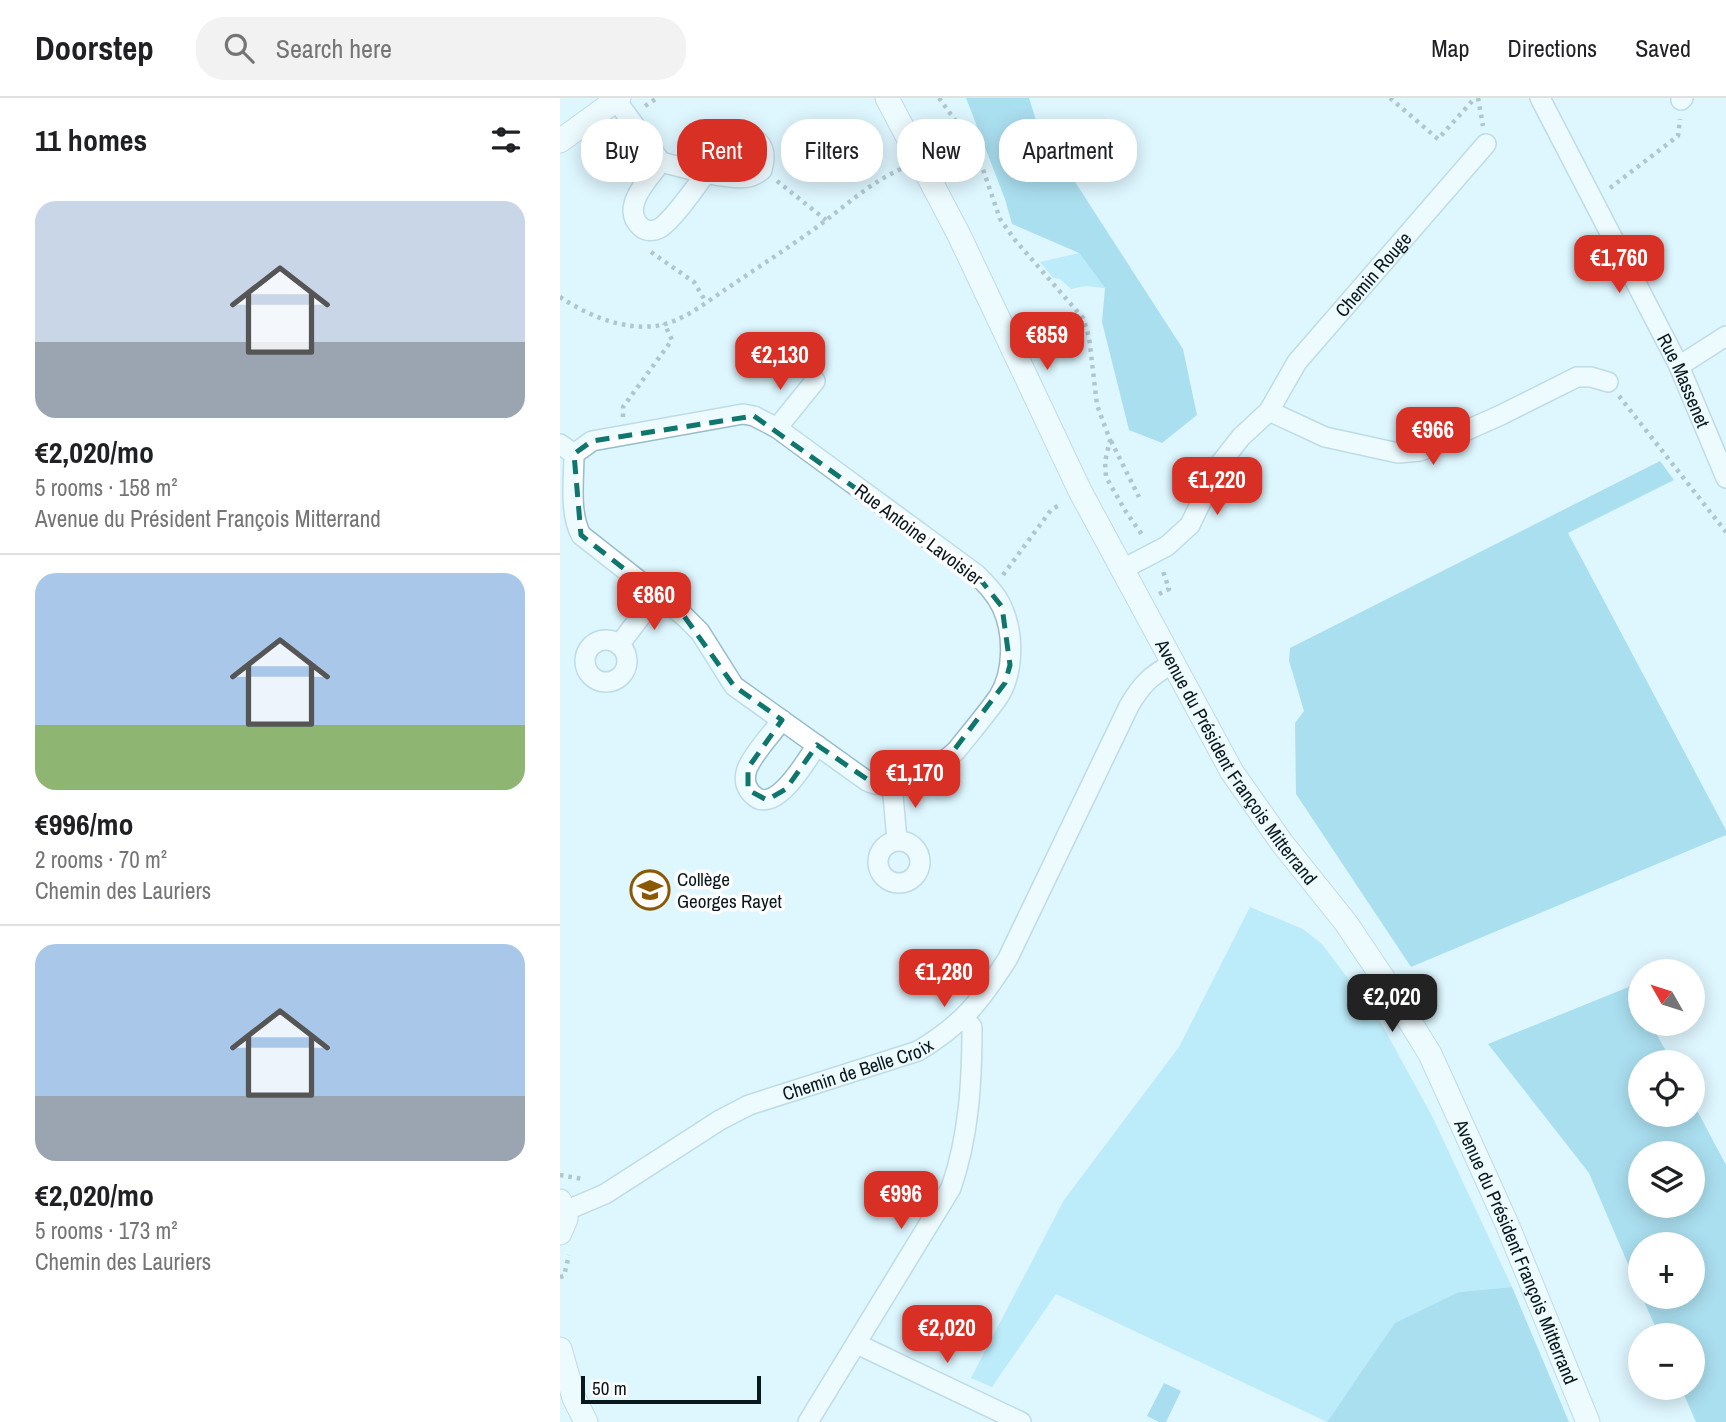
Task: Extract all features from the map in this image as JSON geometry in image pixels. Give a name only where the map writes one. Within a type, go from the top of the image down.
[{"type":"street","name":"Avenue du Président François Mitterrand","points":[[887,98],[898,119]]},
{"type":"street","name":"Rue Massenet","points":[[1540,98],[1679,366],[1726,478]]},
{"type":"street","points":[[560,141],[617,99],[631,119]]},
{"type":"street","name":"Chemin Rouge","points":[[1121,570],[1167,547],[1190,525],[1219,465],[1241,437],[1269,411],[1297,362],[1486,144]]},
{"type":"street","points":[[646,182],[637,194],[634,205],[634,216],[646,230],[657,230],[667,223],[698,182]]},
{"type":"street","name":"Avenue du Président François Mitterrand","points":[[931,182],[959,235],[1074,479],[1140,606],[1232,772],[1282,843],[1346,923],[1430,1054],[1507,1224],[1588,1422]]},
{"type":"street","points":[[1679,366],[1726,336]]},
{"type":"street","points":[[1269,411],[1325,437],[1398,453],[1420,451],[1577,377],[1591,377],[1608,382]]},
{"type":"street","points":[[777,428],[815,381]]},
{"type":"street","name":"Rue Antoine Lavoisier","points":[[743,414],[754,416],[777,428],[976,574],[990,588],[1002,607],[1007,623],[1010,665],[1000,694],[956,751],[948,758],[892,784],[877,786],[734,686],[700,632],[581,535],[568,518],[567,449],[625,435],[743,414]]},
{"type":"street","points":[[619,645],[657,595]]},
{"type":"street","name":"Chemin de Belle Croix","points":[[562,1206],[605,1194],[720,1120],[749,1105],[918,1051],[942,1037],[964,1018],[988,990],[1008,958],[1140,686],[1152,675],[1172,664]]},
{"type":"street","points":[[782,720],[748,768],[745,779],[748,790],[756,798],[767,800],[778,796],[817,746]]},
{"type":"street","points":[[892,784],[897,840]]},
{"type":"street","points":[[808,1422],[951,1188],[959,1164],[968,1117],[972,1071],[972,1027],[964,1018]]},
{"type":"street","points":[[560,1233],[565,1219],[562,1206]]},
{"type":"street","points":[[857,1344],[1021,1422]]},
{"type":"street","points":[[560,1349],[574,1398],[586,1422]]},
{"type":"path","points":[[939,98],[976,149],[1000,219],[1083,318],[1097,405],[1139,497]]},
{"type":"path","points":[[1390,98],[1438,139],[1475,98]]},
{"type":"path","points":[[1593,201],[1678,136],[1682,99]]},
{"type":"path","points":[[560,297],[575,307],[609,321],[654,326],[680,317],[826,220],[883,177],[897,170]]},
{"type":"path","points":[[767,174],[826,220]]},
{"type":"path","points":[[646,230],[645,247],[694,282],[706,302]]},
{"type":"path","points":[[625,435],[623,408],[672,341],[664,323]]},
{"type":"path","points":[[1608,382],[1726,532]]},
{"type":"path","points":[[1111,440],[1105,461],[1106,477],[1162,569],[1168,589],[1140,606]]},
{"type":"path","points":[[1006,572],[1051,510]]},
{"type":"highlighted area","points":[[754,416],[976,574],[1002,607],[1010,665],[1005,683],[948,758],[877,786],[817,745],[786,789],[767,800],[748,790],[748,768],[782,720],[734,686],[684,616],[581,535],[574,454],[592,441]]},
{"type":"shaded area","points":[[966,98],[1029,98],[1036,119],[999,119],[999,182],[1075,182],[1183,349],[1197,415],[1162,443],[1129,430],[1102,322],[1105,288],[1079,253],[1012,224],[985,147],[985,119],[974,119]]},
{"type":"shaded area","points":[[1079,253],[1105,288],[1085,286],[1071,289],[1060,279],[1053,278],[1040,262]]},
{"type":"shaded area","points":[[1660,461],[1674,480],[1568,533],[1726,830],[1726,835],[1411,967],[1296,794],[1295,723],[1304,711],[1289,661],[1290,648]]},
{"type":"shaded area","points":[[1250,907],[1303,929],[1322,944],[1380,1021],[1432,1116],[1512,1287],[1459,1292],[1347,1393],[1327,1422],[1056,1294],[992,1387],[971,1378],[1064,1200],[1179,1047]]},
{"type":"shaded area","points":[[1628,987],[1628,1036],[1658,1036],[1665,1050],[1628,1050],[1628,1127],[1705,1125],[1726,1165],[1726,1422],[1696,1422],[1686,1400],[1705,1400],[1705,1323],[1654,1323],[1647,1309],[1705,1309],[1705,1232],[1628,1232],[1628,1264],[1589,1173],[1488,1044]]},
{"type":"shaded area","points":[[1512,1287],[1569,1422],[1327,1422],[1395,1323],[1459,1292]]},
{"type":"shaded area","points":[[1164,1383],[1181,1391],[1166,1422],[1159,1422],[1147,1416]]},
{"type":"place","name":"Collège Georges Rayet","points":[[650,890]]}]
